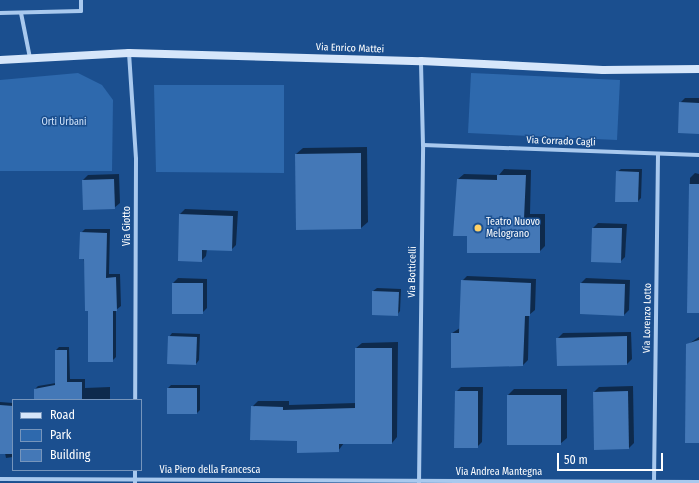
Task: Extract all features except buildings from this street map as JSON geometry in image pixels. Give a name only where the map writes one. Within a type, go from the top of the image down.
[{"type":"street","points":[[0,13],[81,11],[81,0]]},
{"type":"street","points":[[21,13],[30,58]]},
{"type":"street","name":"Via Enrico Mattei","points":[[0,60],[129,53],[421,61],[603,70],[699,69]]},
{"type":"street","name":"Via Giotto","points":[[129,53],[136,159],[135,399]]},
{"type":"street","name":"Via Botticelli","points":[[419,482],[423,145],[421,61]]},
{"type":"street","name":"Via Corrado Cagli","points":[[423,145],[699,155]]},
{"type":"street","name":"Via Lorenzo Lotto","points":[[654,482],[658,154]]},
{"type":"street","name":"Via Piero della Francesca","points":[[0,479],[419,482]]},
{"type":"street","name":"Via Andrea Mantegna","points":[[419,482],[699,482]]},
{"type":"green space","name":"Orti Urbani","points":[[78,73],[102,85],[113,100],[112,171],[0,171],[0,80]]},
{"type":"green space","points":[[471,73],[620,80],[617,140],[468,133]]},
{"type":"green space","points":[[154,85],[284,85],[284,173],[156,172]]},
{"type":"place","name":"Teatro Nuovo Melograno","points":[[478,228]]}]
